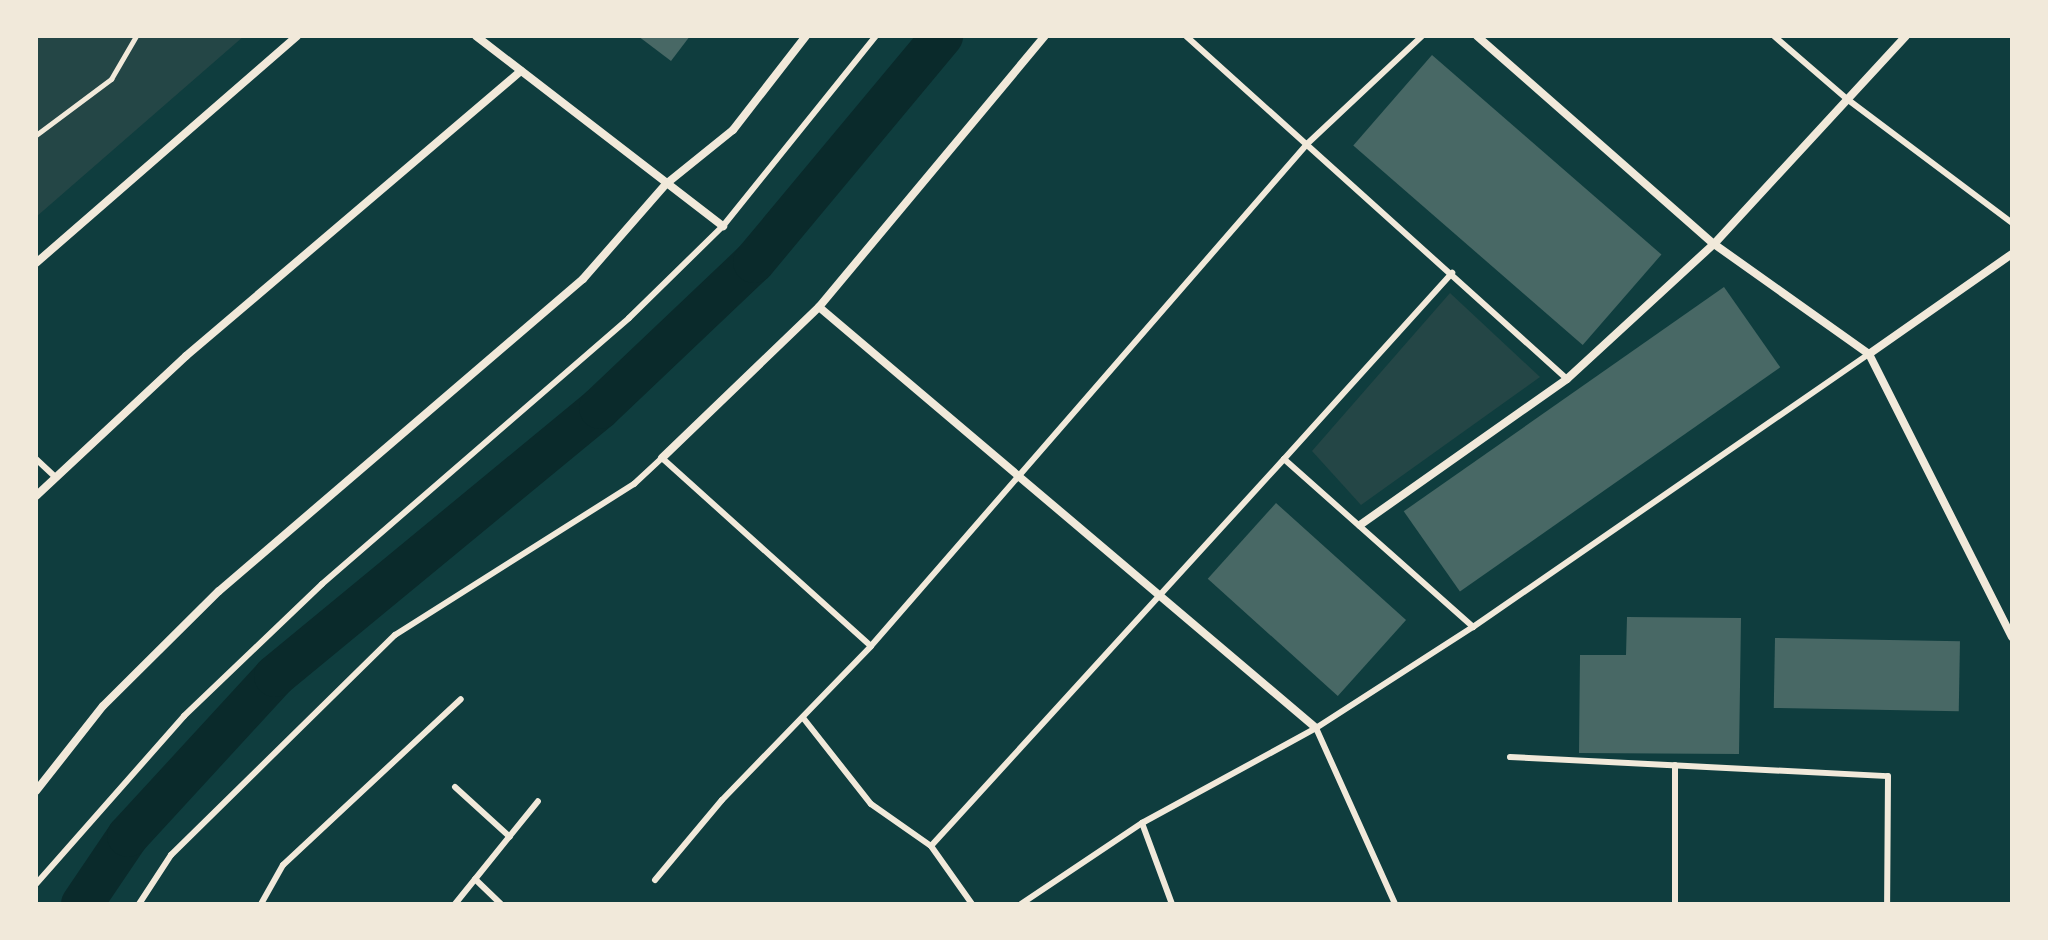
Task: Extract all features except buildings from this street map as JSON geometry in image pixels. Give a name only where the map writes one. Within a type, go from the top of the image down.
[{"type":"street","points":[[36,263],[297,36]]},
{"type":"street","points":[[476,36],[723,226]]},
{"type":"street","points":[[36,791],[103,706],[219,591],[583,279],[666,184],[733,130],[806,36]]},
{"type":"street","points":[[662,458],[819,307],[1045,36]]},
{"type":"street","points":[[1477,36],[1714,244],[1869,354],[2012,637]]},
{"type":"street","points":[[1360,525],[1567,379],[1714,244],[1906,36]]},
{"type":"street","points":[[36,496],[186,356],[521,71]]},
{"type":"street","points":[[1869,354],[2012,254]]},
{"type":"street","points":[[819,307],[1019,472],[1161,598],[1316,728]]},
{"type":"lane","points":[[36,884],[184,716],[322,584],[629,318],[723,226],[876,36]]},
{"type":"lane","points":[[1186,36],[1567,379]]},
{"type":"lane","points":[[655,880],[722,800],[804,719],[871,646],[1307,144],[1422,36]]},
{"type":"lane","points":[[1774,36],[1847,99],[2012,223]]},
{"type":"lane","points":[[931,846],[1161,598],[1452,273]]},
{"type":"lane","points":[[1021,904],[1142,823],[1316,728],[1473,627],[1869,354]]},
{"type":"lane","points":[[139,904],[171,855],[395,635],[634,484],[662,458],[871,646]]},
{"type":"lane","points":[[36,459],[55,477]]},
{"type":"lane","points":[[1284,459],[1473,627]]},
{"type":"lane","points":[[261,904],[283,865],[461,699]]},
{"type":"lane","points":[[804,719],[871,804],[931,846],[972,904]]},
{"type":"lane","points":[[1316,728],[1395,904]]},
{"type":"lane","points":[[1510,757],[1888,776],[1887,904]]},
{"type":"lane","points":[[1675,765],[1675,904]]},
{"type":"lane","points":[[455,787],[510,837]]},
{"type":"lane","points":[[455,904],[538,801]]},
{"type":"lane","points":[[1142,823],[1172,904]]},
{"type":"lane","points":[[475,879],[501,904]]},
{"type":"path","points":[[36,135],[111,79],[136,36]]},
{"type":"shaded area","points":[[36,36],[244,36],[36,217]]},
{"type":"shaded area","points":[[1450,293],[1540,377],[1361,505],[1312,451]]},
{"type":"waterway","points":[[82,904],[128,836],[275,676],[600,408],[754,262],[942,36]]}]
